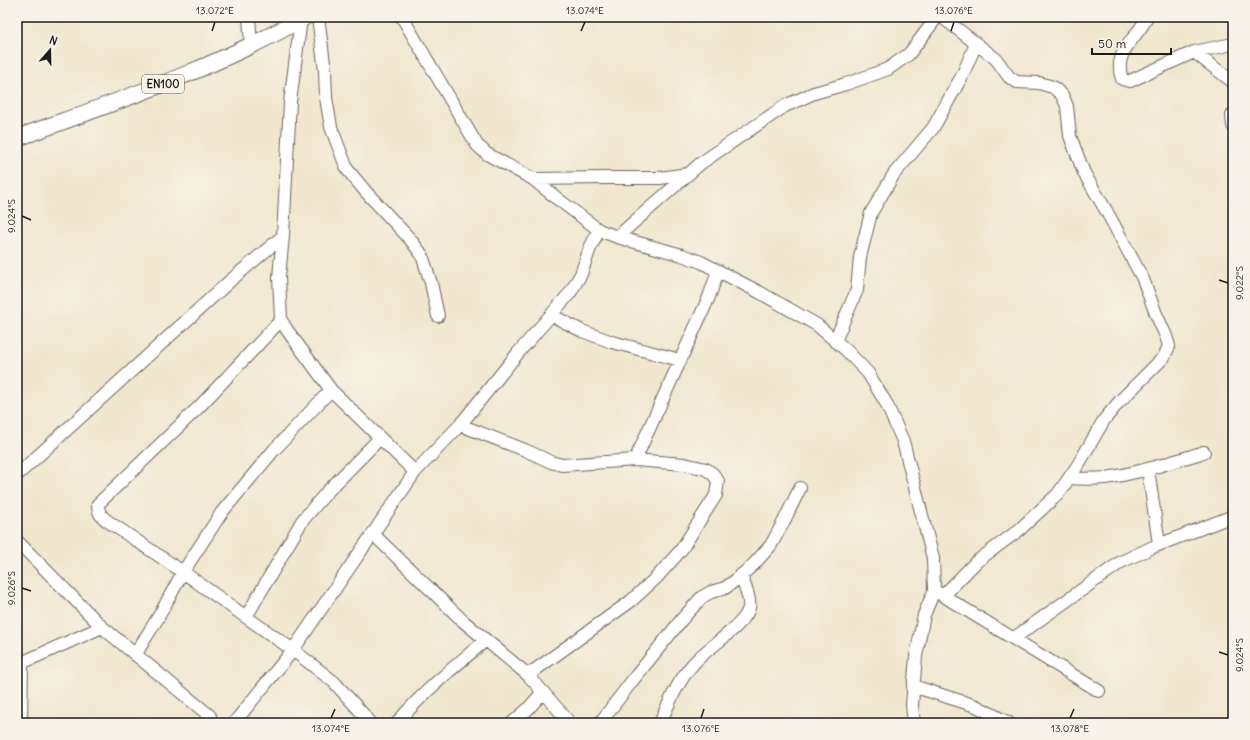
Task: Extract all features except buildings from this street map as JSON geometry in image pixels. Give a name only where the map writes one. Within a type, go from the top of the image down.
[{"type":"main road","name":"EN100","points":[[17,138],[182,76],[251,46],[303,18]]},
{"type":"street","points":[[248,17],[251,46]]},
{"type":"street","points":[[318,17],[325,71],[326,98],[332,127],[347,169],[410,240],[422,256],[431,283],[438,316]]},
{"type":"street","points":[[402,17],[477,145],[487,154],[533,179],[599,230],[617,237],[682,255],[701,262],[758,292],[817,326],[846,350],[868,373],[886,403],[902,441],[933,558],[938,593]]},
{"type":"street","points":[[617,237],[701,162],[785,106],[814,93],[846,84],[888,69],[909,54],[937,17]]},
{"type":"street","points":[[914,723],[912,705],[916,656],[924,615],[938,593],[1019,530],[1058,494],[1078,465],[1104,420],[1119,402],[1164,357],[1169,346],[1143,279],[1084,173],[1070,136],[1067,106],[1062,95],[1053,87],[1039,83],[1017,82],[1009,77],[996,59],[942,17]]},
{"type":"street","points":[[1147,17],[1144,24],[1128,43],[1122,54],[1118,70],[1122,78],[1130,81],[1194,52],[1233,44]]},
{"type":"street","points":[[303,18],[290,102],[283,236],[279,277],[281,320],[331,390],[415,472]]},
{"type":"street","points":[[835,341],[857,290],[860,257],[871,213],[894,174],[933,128],[962,76],[976,44]]},
{"type":"street","points":[[1194,52],[1233,82]]},
{"type":"street","points":[[1233,114],[1233,126]]},
{"type":"street","points":[[533,179],[660,178],[688,174]]},
{"type":"street","points":[[237,722],[293,650],[415,472],[460,425],[518,353],[570,293],[581,274],[590,248],[599,230]]},
{"type":"street","points":[[17,475],[225,285],[283,236]]},
{"type":"street","points":[[635,460],[709,297],[718,271]]},
{"type":"street","points":[[551,315],[582,331],[612,342],[680,360]]},
{"type":"street","points":[[281,320],[199,406],[98,504],[98,510],[100,516],[183,572],[293,650],[334,682],[371,723]]},
{"type":"street","points":[[134,655],[159,616],[183,572],[222,512],[274,450],[331,390]]},
{"type":"street","points":[[460,425],[525,450],[551,462],[562,465],[635,460],[684,464],[706,468],[718,481],[716,495],[681,550],[657,577],[631,601],[528,675]]},
{"type":"street","points":[[246,617],[302,521],[327,492],[380,438]]},
{"type":"street","points":[[1069,478],[1106,478],[1148,469],[1204,452]]},
{"type":"street","points":[[1148,469],[1159,544]]},
{"type":"street","points":[[600,723],[636,675],[702,597],[711,592],[725,588],[754,564],[771,545],[800,488]]},
{"type":"street","points":[[1014,638],[1121,562],[1159,544],[1233,516]]},
{"type":"street","points":[[373,534],[463,621],[528,675],[570,723]]},
{"type":"street","points":[[17,541],[102,628],[210,716],[210,723]]},
{"type":"street","points":[[660,723],[678,685],[693,663],[746,616],[749,608],[749,602],[741,575]]},
{"type":"street","points":[[938,593],[1099,691]]},
{"type":"street","points":[[21,723],[20,664],[102,628]]},
{"type":"street","points":[[397,723],[417,701],[486,640]]},
{"type":"street","points":[[913,686],[976,706],[1009,723]]},
{"type":"street","points":[[512,723],[528,709],[543,692]]}]
